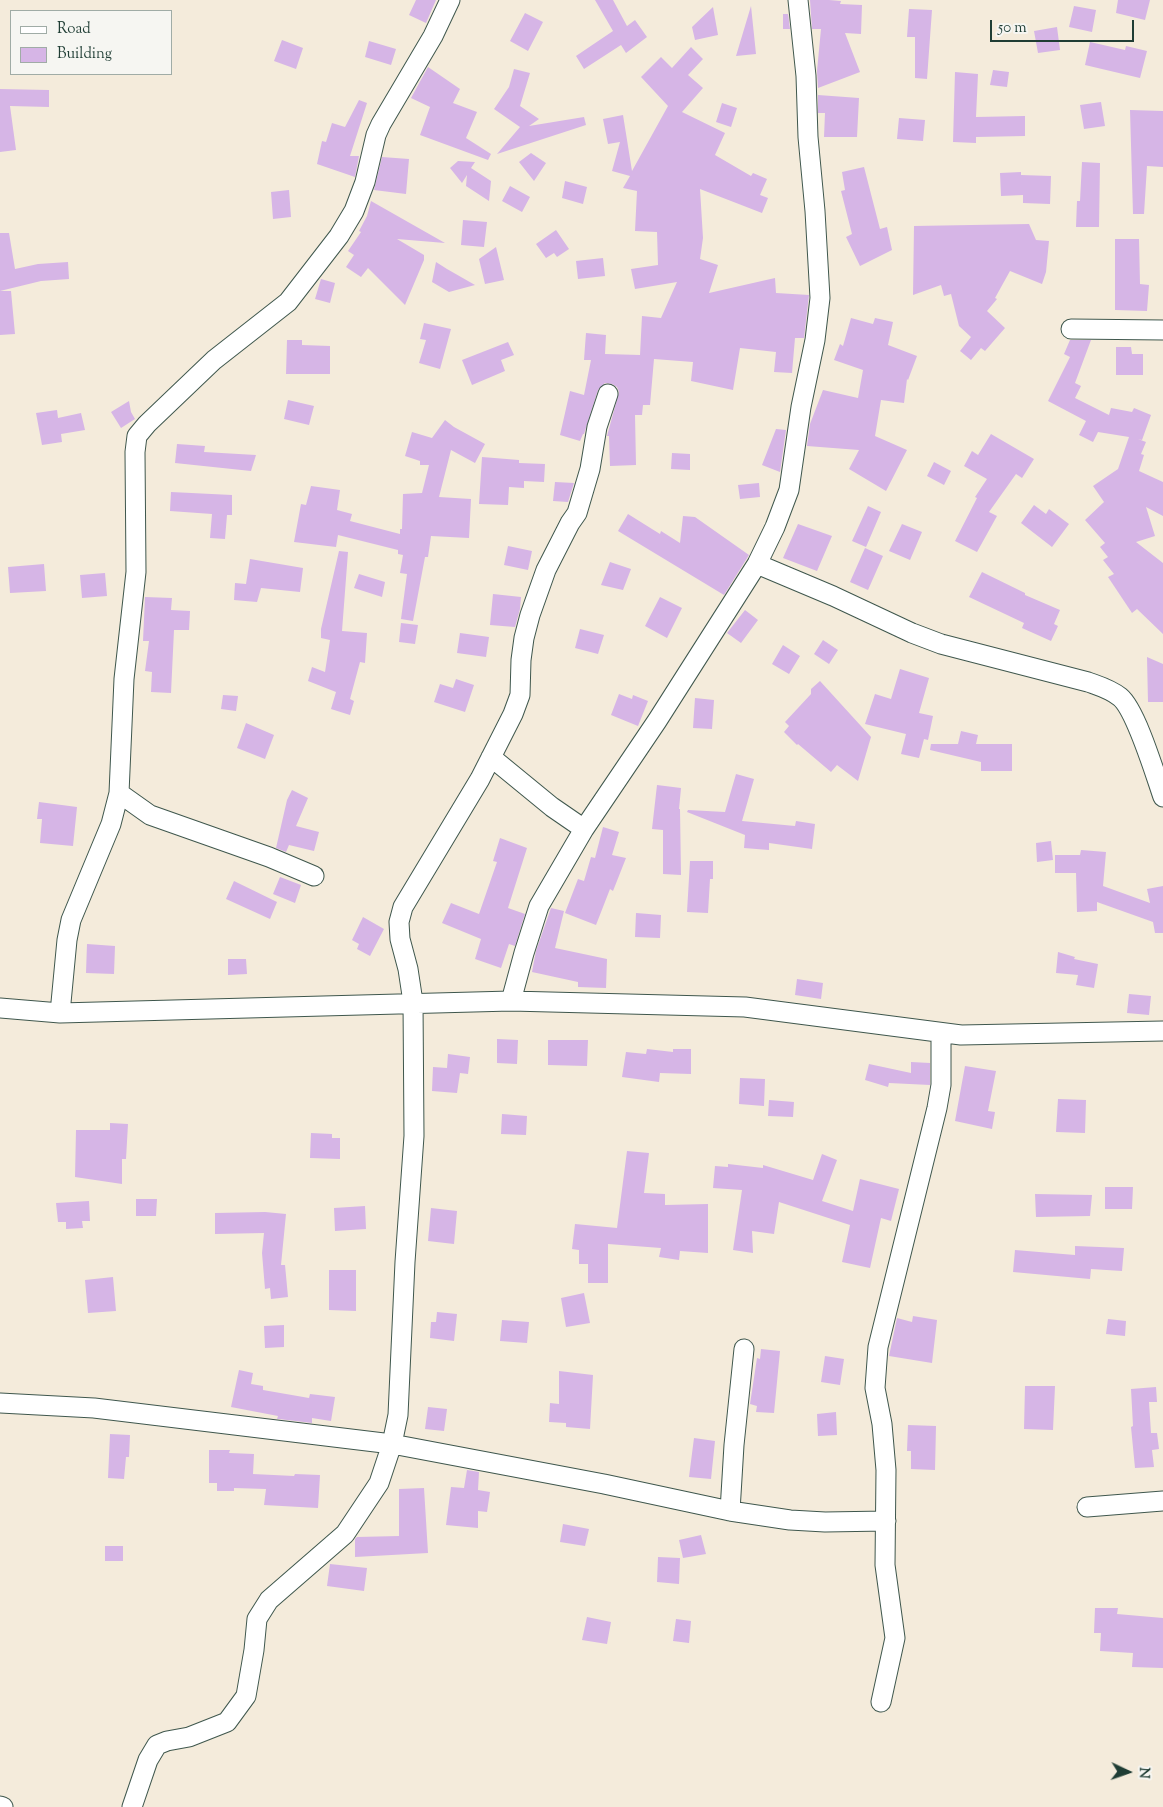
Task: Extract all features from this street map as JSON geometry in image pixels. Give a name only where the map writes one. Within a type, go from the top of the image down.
[{"type":"street","points":[[60,1013],[67,940],[71,920],[111,824],[119,793],[124,679],[136,572],[135,452],[137,436],[167,404],[214,360],[288,302],[339,236],[357,204],[365,182],[376,135],[381,124],[433,36],[450,0]]},
{"type":"street","points":[[511,1001],[539,906],[584,830],[662,713],[757,564],[775,528],[789,490],[815,340],[820,298],[808,137],[806,76],[798,0]]},
{"type":"street","points":[[1071,329],[1163,330]]},
{"type":"street","points":[[132,1807],[148,1760],[157,1745],[167,1740],[189,1737],[227,1722],[246,1696],[257,1619],[268,1600],[345,1534],[379,1483],[392,1444],[398,1415],[405,1262],[414,1136],[413,1002],[408,969],[400,939],[399,922],[403,907],[480,779],[513,714],[520,695],[521,660],[530,615],[546,570],[577,513],[590,469],[597,427],[608,394]]},
{"type":"street","points":[[757,564],[941,644],[1088,682],[1108,689],[1121,698],[1131,712],[1158,766],[1163,797]]},
{"type":"street","points":[[491,757],[552,807],[584,830]]},
{"type":"street","points":[[119,793],[150,815],[269,857],[314,876]]},
{"type":"street","points":[[0,1008],[60,1013],[413,1002],[511,1001],[745,1007],[941,1034],[961,1035],[1146,1033],[1163,1031]]},
{"type":"street","points":[[881,1702],[895,1638],[885,1565],[884,1452],[882,1424],[875,1388],[878,1347],[937,1108],[941,1085],[941,1034]]},
{"type":"street","points":[[730,1511],[734,1445],[744,1349]]},
{"type":"street","points":[[0,1403],[94,1408],[392,1444],[604,1484],[730,1511],[790,1520],[825,1522],[886,1521]]},
{"type":"street","points":[[1087,1507],[1163,1501]]},
{"type":"building","points":[[416,0],[436,0],[426,23],[409,15]]},
{"type":"building","points":[[595,0],[613,0],[627,26],[635,20],[647,37],[626,53],[621,45],[584,69],[576,56],[613,31]]},
{"type":"building","points":[[810,0],[841,1],[840,4],[862,5],[861,34],[845,33],[860,72],[818,88],[817,71],[821,29],[812,29]]},
{"type":"building","points":[[1118,0],[1150,0],[1145,20],[1116,13]]},
{"type":"building","points":[[751,6],[756,54],[736,56]]},
{"type":"building","points":[[1074,6],[1096,10],[1092,32],[1069,27]]},
{"type":"building","points":[[713,7],[718,35],[695,40],[692,27]]},
{"type":"building","points":[[909,9],[932,10],[927,79],[915,78],[915,37],[907,37]]},
{"type":"building","points":[[525,13],[543,22],[528,51],[510,41]]},
{"type":"building","points":[[783,14],[788,14],[790,29],[783,29]]},
{"type":"building","points":[[1057,27],[1060,50],[1038,53],[1034,31]]},
{"type":"building","points":[[282,40],[303,48],[296,69],[274,61]]},
{"type":"building","points":[[369,41],[396,49],[391,65],[365,57]]},
{"type":"building","points":[[1090,42],[1125,50],[1126,46],[1147,51],[1140,78],[1085,65]]},
{"type":"building","points":[[691,47],[703,59],[688,75],[703,88],[682,112],[725,133],[715,155],[751,176],[753,173],[767,179],[760,195],[768,198],[762,213],[700,189],[703,238],[700,259],[718,265],[709,293],[775,278],[776,293],[809,295],[804,338],[795,338],[792,373],[774,372],[776,352],[740,348],[733,390],[691,381],[693,362],[654,359],[650,405],[643,405],[642,415],[635,415],[636,465],[610,466],[609,436],[607,436],[619,392],[617,387],[605,383],[598,390],[580,441],[560,435],[570,391],[584,395],[591,360],[584,360],[586,333],[606,335],[605,354],[640,355],[642,316],[661,318],[677,282],[635,289],[631,269],[658,265],[657,232],[635,231],[637,191],[623,188],[630,176],[612,171],[620,142],[608,144],[603,119],[623,115],[632,171],[668,106],[641,77],[661,57],[672,68]]},
{"type":"building","points":[[428,67],[460,89],[453,103],[477,112],[466,138],[491,154],[488,160],[420,135],[430,107],[411,98]]},
{"type":"building","points":[[514,69],[530,73],[520,106],[539,119],[529,126],[584,117],[586,125],[497,154],[520,127],[494,109],[509,87]]},
{"type":"building","points":[[993,70],[1009,72],[1007,87],[990,85]]},
{"type":"building","points":[[955,72],[978,74],[976,117],[1025,116],[1025,136],[976,137],[976,143],[953,142]]},
{"type":"building","points":[[0,89],[49,90],[49,107],[10,106],[16,150],[0,152]]},
{"type":"building","points":[[818,95],[859,98],[857,137],[824,137],[825,113],[818,113]]},
{"type":"building","points":[[359,100],[367,103],[350,156],[359,156],[355,177],[317,164],[322,141],[326,142],[332,123],[345,127]]},
{"type":"building","points":[[1101,102],[1105,126],[1084,129],[1080,105]]},
{"type":"building","points":[[722,103],[737,108],[731,127],[716,122]]},
{"type":"building","points":[[1130,110],[1163,111],[1163,167],[1147,166],[1144,214],[1133,214]]},
{"type":"building","points":[[899,118],[925,120],[923,141],[897,139]]},
{"type":"building","points":[[531,153],[546,163],[534,181],[519,162]]},
{"type":"building","points":[[382,157],[409,159],[406,194],[374,190]]},
{"type":"building","points":[[458,161],[475,162],[471,168],[491,181],[489,201],[466,186],[467,175],[462,183],[450,168]]},
{"type":"building","points":[[1082,162],[1100,163],[1099,227],[1076,227],[1077,201],[1080,201]]},
{"type":"building","points":[[864,167],[880,229],[887,227],[892,250],[860,266],[846,237],[852,234],[841,191],[845,190],[842,172]]},
{"type":"building","points":[[1021,172],[1021,175],[1051,176],[1050,204],[1023,203],[1023,195],[1001,196],[1000,173]]},
{"type":"building","points":[[565,181],[587,187],[583,204],[562,198]]},
{"type":"building","points":[[510,186],[530,197],[522,212],[502,201]]},
{"type":"building","points":[[289,190],[291,217],[273,219],[271,192]]},
{"type":"building","points":[[371,201],[445,243],[397,239],[424,255],[424,260],[405,305],[368,268],[361,277],[346,267],[354,255],[348,251],[361,232],[359,231],[367,216]]},
{"type":"building","points":[[463,220],[487,222],[484,247],[461,245]]},
{"type":"building","points":[[1029,224],[1036,240],[1049,241],[1046,272],[1042,284],[1010,271],[995,298],[997,299],[987,311],[1005,328],[985,351],[981,348],[971,360],[960,351],[971,337],[959,326],[951,294],[944,296],[941,285],[913,295],[914,226]]},
{"type":"building","points":[[556,230],[569,249],[557,257],[554,253],[546,258],[536,244]]},
{"type":"building","points":[[0,233],[9,233],[15,269],[38,264],[68,262],[69,279],[41,281],[0,291]]},
{"type":"building","points":[[1115,239],[1139,239],[1140,284],[1149,285],[1147,311],[1115,310]]},
{"type":"building","points":[[496,247],[504,280],[485,284],[479,259]]},
{"type":"building","points":[[603,258],[605,276],[578,279],[576,261]]},
{"type":"building","points":[[436,262],[475,285],[449,292],[432,282]]},
{"type":"building","points":[[321,279],[335,283],[330,303],[315,299]]},
{"type":"building","points":[[0,291],[11,291],[15,334],[0,335]]},
{"type":"building","points":[[851,318],[873,324],[875,318],[893,322],[888,345],[917,356],[907,379],[904,403],[881,400],[875,436],[907,450],[886,491],[849,469],[859,450],[807,446],[810,424],[823,390],[858,398],[863,370],[834,360],[840,344],[843,346]]},
{"type":"building","points":[[424,323],[451,329],[440,369],[419,363],[426,340],[420,339]]},
{"type":"building","points":[[287,340],[302,340],[302,345],[330,346],[330,374],[286,374]]},
{"type":"building","points":[[1070,340],[1091,340],[1075,383],[1081,386],[1075,398],[1109,415],[1111,408],[1132,412],[1134,408],[1151,415],[1142,440],[1138,439],[1146,442],[1141,454],[1144,455],[1139,471],[1163,482],[1163,516],[1146,507],[1155,536],[1136,542],[1163,563],[1163,634],[1137,609],[1132,613],[1108,577],[1114,574],[1103,560],[1108,557],[1100,547],[1105,543],[1085,520],[1104,502],[1093,486],[1118,469],[1129,437],[1098,432],[1093,442],[1079,435],[1086,421],[1048,401],[1070,357],[1064,354]]},
{"type":"building","points":[[508,342],[514,355],[501,360],[505,371],[472,385],[462,360]]},
{"type":"building","points":[[1116,347],[1131,347],[1132,354],[1143,354],[1143,375],[1116,375]]},
{"type":"building","points":[[288,400],[314,406],[309,425],[284,419]]},
{"type":"building","points":[[129,401],[131,412],[135,419],[121,428],[111,412]]},
{"type":"building","points":[[57,410],[58,418],[81,413],[85,430],[61,434],[62,442],[42,445],[36,413]]},
{"type":"building","points":[[445,420],[485,444],[475,463],[451,450],[439,497],[471,499],[469,538],[431,536],[428,557],[425,557],[413,621],[401,619],[407,574],[400,573],[403,555],[398,554],[398,550],[338,535],[336,547],[294,542],[301,504],[306,505],[311,486],[340,490],[337,510],[352,514],[350,521],[400,534],[400,529],[402,529],[403,494],[422,493],[429,465],[420,465],[420,461],[405,456],[412,432],[432,438]]},
{"type":"building","points":[[776,429],[786,430],[780,472],[762,465]]},
{"type":"building","points":[[991,434],[1034,459],[1022,478],[1016,474],[989,512],[997,516],[977,552],[955,541],[977,498],[975,497],[987,479],[964,466],[972,451],[978,455]]},
{"type":"building","points":[[177,444],[205,446],[204,452],[256,455],[251,471],[175,463]]},
{"type":"building","points":[[672,453],[690,454],[690,470],[671,469]]},
{"type":"building","points":[[482,457],[519,460],[519,463],[545,464],[544,482],[524,481],[524,488],[509,487],[508,505],[479,504]]},
{"type":"building","points":[[934,462],[951,471],[944,485],[927,476]]},
{"type":"building","points":[[555,482],[574,483],[568,502],[553,501]]},
{"type":"building","points":[[759,483],[760,497],[740,499],[738,485]]},
{"type":"building","points":[[171,492],[232,495],[232,515],[227,515],[225,539],[210,538],[212,514],[170,511]]},
{"type":"building","points":[[1034,505],[1046,514],[1049,509],[1069,524],[1052,547],[1021,523]]},
{"type":"building","points":[[868,506],[881,512],[866,547],[852,541]]},
{"type":"building","points":[[628,514],[660,534],[661,531],[680,543],[683,516],[695,517],[749,555],[724,595],[618,531]]},
{"type":"building","points":[[798,524],[832,536],[817,571],[783,558]]},
{"type":"building","points":[[902,524],[922,532],[910,560],[889,551]]},
{"type":"building","points":[[508,546],[532,551],[528,570],[504,565]]},
{"type":"building","points":[[865,548],[883,556],[868,590],[850,582]]},
{"type":"building","points":[[339,551],[348,552],[342,631],[367,633],[365,663],[360,662],[350,699],[354,701],[350,715],[331,709],[336,692],[308,681],[312,667],[325,672],[330,640],[321,638],[321,629]]},
{"type":"building","points":[[250,559],[303,568],[300,592],[261,588],[257,602],[234,600],[235,583],[246,584]]},
{"type":"building","points":[[610,562],[631,569],[623,590],[601,585]]},
{"type":"building","points":[[44,564],[46,591],[10,593],[8,567]]},
{"type":"building","points":[[982,572],[1025,593],[1025,595],[1060,610],[1054,624],[1058,626],[1051,641],[1022,628],[1024,623],[969,597]]},
{"type":"building","points":[[105,573],[107,596],[82,598],[80,575]]},
{"type":"building","points":[[359,574],[385,582],[382,597],[354,588]]},
{"type":"building","points":[[493,594],[521,597],[515,627],[490,625]]},
{"type":"building","points":[[145,597],[172,598],[171,610],[190,611],[189,630],[174,630],[171,693],[151,692],[152,672],[145,671],[149,641],[143,641]]},
{"type":"building","points":[[660,597],[682,608],[667,638],[645,626]]},
{"type":"building","points":[[745,610],[758,620],[741,643],[727,633]]},
{"type":"building","points":[[401,623],[418,625],[415,644],[399,642]]},
{"type":"building","points":[[580,629],[604,635],[598,654],[575,648]]},
{"type":"building","points":[[460,633],[489,637],[486,657],[457,653]]},
{"type":"building","points":[[823,640],[838,650],[829,664],[814,654]]},
{"type":"building","points":[[783,645],[800,656],[789,674],[772,664]]},
{"type":"building","points":[[1147,657],[1163,664],[1163,702],[1148,702]]},
{"type":"building","points":[[900,669],[929,678],[919,713],[933,716],[928,740],[924,739],[919,758],[901,754],[906,734],[865,724],[875,694],[891,699]]},
{"type":"building","points":[[456,679],[474,685],[465,712],[434,702],[440,684],[453,688]]},
{"type":"building","points":[[820,681],[871,737],[858,781],[837,765],[831,772],[784,732],[789,726],[785,722],[811,694],[811,689]]},
{"type":"building","points":[[619,694],[632,699],[633,695],[648,701],[638,726],[611,715]]},
{"type":"building","points":[[223,695],[238,696],[236,711],[221,709]]},
{"type":"building","points":[[695,698],[714,700],[712,729],[693,728]]},
{"type":"building","points":[[246,723],[274,735],[265,759],[237,748]]},
{"type":"building","points":[[961,731],[978,735],[976,744],[1012,744],[1012,771],[981,771],[981,762],[930,750],[931,744],[958,744]]},
{"type":"building","points":[[736,774],[754,779],[742,821],[795,826],[796,821],[815,824],[812,849],[769,843],[769,850],[744,848],[745,835],[687,812],[688,810],[725,812]]},
{"type":"building","points":[[657,785],[681,788],[679,809],[681,875],[663,874],[663,830],[652,829]]},
{"type":"building","points":[[292,790],[308,798],[296,826],[319,832],[314,851],[289,845],[286,852],[276,848],[287,800]]},
{"type":"building","points":[[39,802],[77,807],[73,846],[40,843],[42,819],[37,819]]},
{"type":"building","points":[[603,827],[619,832],[612,855],[626,858],[613,891],[610,889],[596,925],[565,913],[578,879],[584,881],[591,857],[595,858]]},
{"type":"building","points":[[500,838],[527,848],[508,908],[525,914],[515,946],[509,944],[501,968],[475,959],[481,939],[442,923],[451,903],[479,914],[497,862],[493,861]]},
{"type":"building","points":[[1051,841],[1053,860],[1037,862],[1036,843]]},
{"type":"building","points":[[1081,850],[1106,852],[1103,886],[1150,903],[1147,889],[1163,886],[1163,933],[1155,933],[1153,922],[1097,902],[1097,911],[1077,912],[1076,873],[1055,873],[1055,855],[1080,855]]},
{"type":"building","points":[[690,861],[713,861],[713,879],[710,879],[708,913],[687,912]]},
{"type":"building","points":[[280,877],[301,885],[295,903],[273,894]]},
{"type":"building","points":[[234,881],[277,902],[270,919],[226,899]]},
{"type":"building","points":[[551,908],[564,911],[555,948],[607,959],[606,988],[578,987],[578,982],[532,972],[536,951]]},
{"type":"building","points":[[636,913],[661,915],[660,938],[635,937]]},
{"type":"building","points":[[363,917],[384,929],[370,956],[357,949],[359,944],[352,940]]},
{"type":"building","points":[[87,944],[115,946],[114,974],[86,973]]},
{"type":"building","points":[[1058,952],[1075,957],[1074,959],[1098,964],[1094,988],[1076,985],[1078,975],[1056,973]]},
{"type":"building","points":[[228,959],[246,959],[247,974],[228,975]]},
{"type":"building","points":[[797,979],[823,983],[821,999],[795,995]]},
{"type":"building","points":[[1129,994],[1151,996],[1149,1015],[1127,1013]]},
{"type":"building","points":[[497,1039],[518,1040],[517,1064],[497,1063]]},
{"type":"building","points":[[548,1040],[588,1040],[587,1066],[548,1065]]},
{"type":"building","points":[[647,1049],[673,1052],[673,1049],[691,1049],[691,1074],[660,1073],[659,1082],[622,1077],[626,1052],[646,1054]]},
{"type":"building","points":[[448,1054],[470,1057],[468,1074],[460,1073],[457,1093],[432,1091],[433,1067],[447,1068]]},
{"type":"building","points":[[911,1062],[930,1063],[930,1085],[889,1083],[888,1087],[865,1080],[869,1064],[911,1073]]},
{"type":"building","points":[[965,1066],[996,1071],[988,1111],[995,1112],[992,1129],[955,1121]]},
{"type":"building","points":[[740,1078],[765,1079],[764,1106],[739,1104]]},
{"type":"building","points":[[1058,1099],[1086,1100],[1085,1133],[1056,1132]]},
{"type":"building","points":[[769,1100],[794,1102],[793,1117],[768,1116]]},
{"type":"building","points":[[502,1114],[527,1116],[526,1135],[501,1134]]},
{"type":"building","points":[[110,1123],[128,1124],[126,1159],[122,1159],[122,1184],[75,1177],[76,1130],[110,1130]]},
{"type":"building","points":[[311,1133],[332,1134],[332,1138],[340,1138],[340,1159],[310,1158]]},
{"type":"building","points":[[627,1151],[649,1153],[644,1193],[665,1194],[665,1205],[708,1204],[708,1253],[680,1251],[679,1260],[659,1257],[661,1248],[608,1244],[608,1283],[588,1283],[588,1264],[579,1264],[579,1250],[572,1249],[575,1224],[617,1228]]},
{"type":"building","points":[[822,1154],[837,1160],[822,1201],[853,1211],[860,1179],[899,1189],[891,1221],[881,1218],[870,1268],[842,1262],[850,1225],[779,1202],[774,1234],[752,1231],[753,1253],[733,1250],[742,1190],[713,1188],[715,1166],[728,1167],[728,1164],[763,1168],[763,1165],[813,1180]]},
{"type":"building","points":[[1105,1187],[1133,1187],[1132,1209],[1105,1209]]},
{"type":"building","points":[[1035,1194],[1092,1195],[1090,1216],[1036,1217]]},
{"type":"building","points":[[136,1199],[157,1199],[156,1216],[136,1216]]},
{"type":"building","points":[[89,1201],[90,1221],[82,1221],[83,1228],[66,1229],[66,1222],[58,1222],[56,1203]]},
{"type":"building","points":[[365,1206],[366,1229],[335,1231],[334,1208]]},
{"type":"building","points":[[431,1208],[457,1211],[454,1244],[428,1241]]},
{"type":"building","points":[[265,1212],[286,1214],[281,1265],[285,1265],[288,1297],[271,1299],[270,1288],[265,1289],[262,1253],[264,1233],[215,1234],[215,1213]]},
{"type":"building","points":[[1075,1246],[1124,1248],[1122,1271],[1091,1269],[1090,1279],[1013,1272],[1015,1250],[1075,1255]]},
{"type":"building","points":[[329,1270],[356,1270],[356,1311],[329,1310]]},
{"type":"building","points":[[113,1277],[116,1311],[88,1313],[85,1280]]},
{"type":"building","points":[[584,1293],[590,1323],[566,1327],[561,1298]]},
{"type":"building","points":[[437,1312],[457,1314],[454,1341],[430,1338],[431,1322],[436,1322]]},
{"type":"building","points":[[913,1316],[937,1320],[932,1363],[889,1356],[897,1318],[912,1322]]},
{"type":"building","points":[[1108,1319],[1126,1321],[1125,1336],[1106,1334]]},
{"type":"building","points":[[502,1320],[529,1322],[527,1343],[500,1341]]},
{"type":"building","points":[[284,1325],[284,1347],[265,1348],[264,1326]]},
{"type":"building","points":[[761,1349],[780,1351],[774,1413],[756,1412],[757,1406],[750,1404],[757,1358],[760,1359]]},
{"type":"building","points":[[825,1356],[844,1359],[840,1385],[821,1382]]},
{"type":"building","points":[[239,1370],[253,1373],[251,1384],[263,1386],[263,1390],[309,1398],[310,1394],[335,1397],[331,1421],[312,1418],[312,1423],[277,1419],[278,1416],[231,1407]]},
{"type":"building","points":[[559,1371],[593,1375],[590,1429],[566,1427],[566,1423],[549,1422],[550,1403],[559,1404]]},
{"type":"building","points":[[1025,1386],[1055,1386],[1053,1430],[1024,1429]]},
{"type":"building","points":[[1156,1387],[1157,1402],[1149,1402],[1151,1433],[1157,1433],[1159,1449],[1152,1450],[1154,1467],[1135,1468],[1131,1427],[1133,1426],[1131,1389]]},
{"type":"building","points":[[428,1407],[447,1409],[444,1431],[425,1429]]},
{"type":"building","points":[[836,1412],[837,1435],[818,1436],[817,1414]]},
{"type":"building","points":[[908,1425],[936,1426],[935,1470],[911,1469],[911,1451],[907,1451]]},
{"type":"building","points":[[110,1434],[130,1435],[129,1457],[126,1457],[124,1479],[108,1478]]},
{"type":"building","points":[[694,1438],[715,1441],[711,1479],[689,1477]]},
{"type":"building","points":[[209,1450],[230,1450],[229,1453],[254,1454],[253,1474],[320,1475],[318,1508],[264,1505],[266,1489],[234,1488],[234,1491],[217,1491],[217,1483],[209,1483]]},
{"type":"building","points":[[467,1470],[479,1472],[478,1490],[490,1492],[487,1512],[478,1511],[478,1528],[446,1525],[451,1487],[464,1488]]},
{"type":"building","points":[[424,1488],[428,1553],[355,1557],[355,1539],[357,1537],[399,1536],[399,1489]]},
{"type":"building","points":[[563,1524],[589,1529],[585,1546],[560,1542]]},
{"type":"building","points":[[701,1535],[706,1554],[683,1558],[679,1540]]},
{"type":"building","points":[[105,1546],[123,1546],[123,1561],[105,1561]]},
{"type":"building","points":[[658,1557],[680,1558],[679,1584],[657,1582]]},
{"type":"building","points":[[330,1564],[367,1568],[364,1591],[327,1586]]},
{"type":"building","points":[[1095,1608],[1118,1608],[1117,1614],[1163,1618],[1163,1668],[1132,1667],[1133,1653],[1100,1651],[1101,1633],[1094,1633]]},
{"type":"building","points":[[587,1617],[611,1622],[607,1644],[582,1640]]},
{"type":"building","points":[[676,1619],[691,1621],[689,1643],[673,1641]]}]
